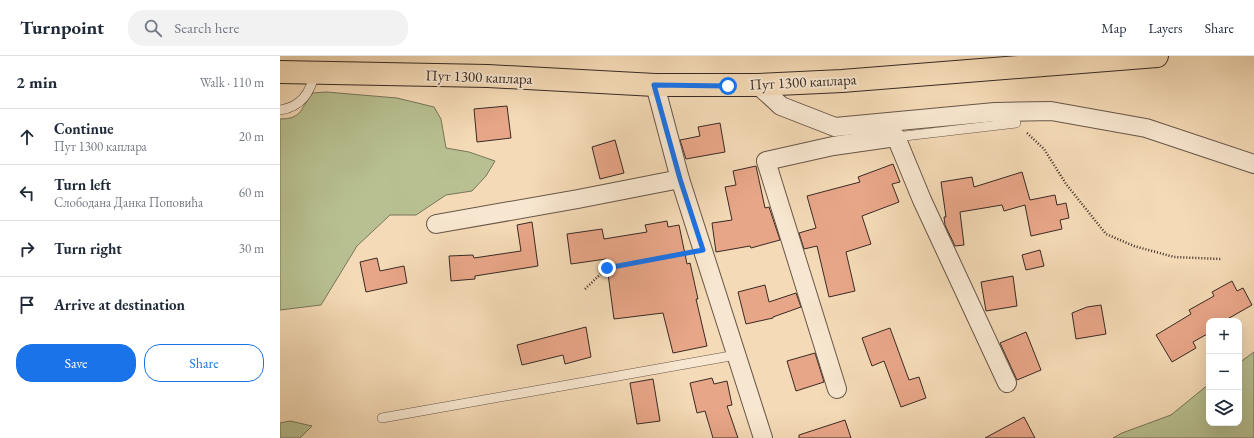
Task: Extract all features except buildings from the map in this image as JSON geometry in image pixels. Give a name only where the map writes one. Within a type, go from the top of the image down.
[{"type":"main road","name":"Пут 1300 каплара","points":[[280,72],[503,77],[654,85],[758,85],[842,81],[1157,56]]},
{"type":"street","points":[[654,85],[680,179],[763,438]]},
{"type":"street","points":[[758,85],[781,106],[835,127],[995,112],[1051,111],[1146,128],[1254,164]]},
{"type":"street","points":[[833,146],[835,127]]},
{"type":"street","points":[[837,389],[766,161],[833,146],[896,136],[922,200],[1007,383]]},
{"type":"street","points":[[436,224],[680,179]]},
{"type":"lane","points":[[280,110],[289,109],[301,102],[312,85],[315,73]]},
{"type":"lane","points":[[896,136],[1016,123]]},
{"type":"lane","points":[[382,418],[736,355]]},
{"type":"path","points":[[1016,123],[1044,149],[1066,184],[1106,234],[1134,246],[1174,257],[1222,259]]},
{"type":"path","points":[[585,289],[607,268],[703,250]]},
{"type":"green space","points":[[326,92],[397,98],[434,107],[441,119],[446,148],[469,152],[495,161],[486,176],[472,191],[446,195],[416,215],[390,215],[357,246],[321,305],[280,310],[280,119],[297,115],[313,93]]},
{"type":"green space","points":[[1254,352],[1254,438],[1113,438],[1122,433],[1171,415],[1206,386],[1206,426],[1242,426],[1242,361]]},
{"type":"green space","points":[[290,421],[312,426],[300,438],[280,438],[280,423]]},
{"type":"route","points":[[607,268],[703,250],[680,179],[654,85],[728,86]]}]
